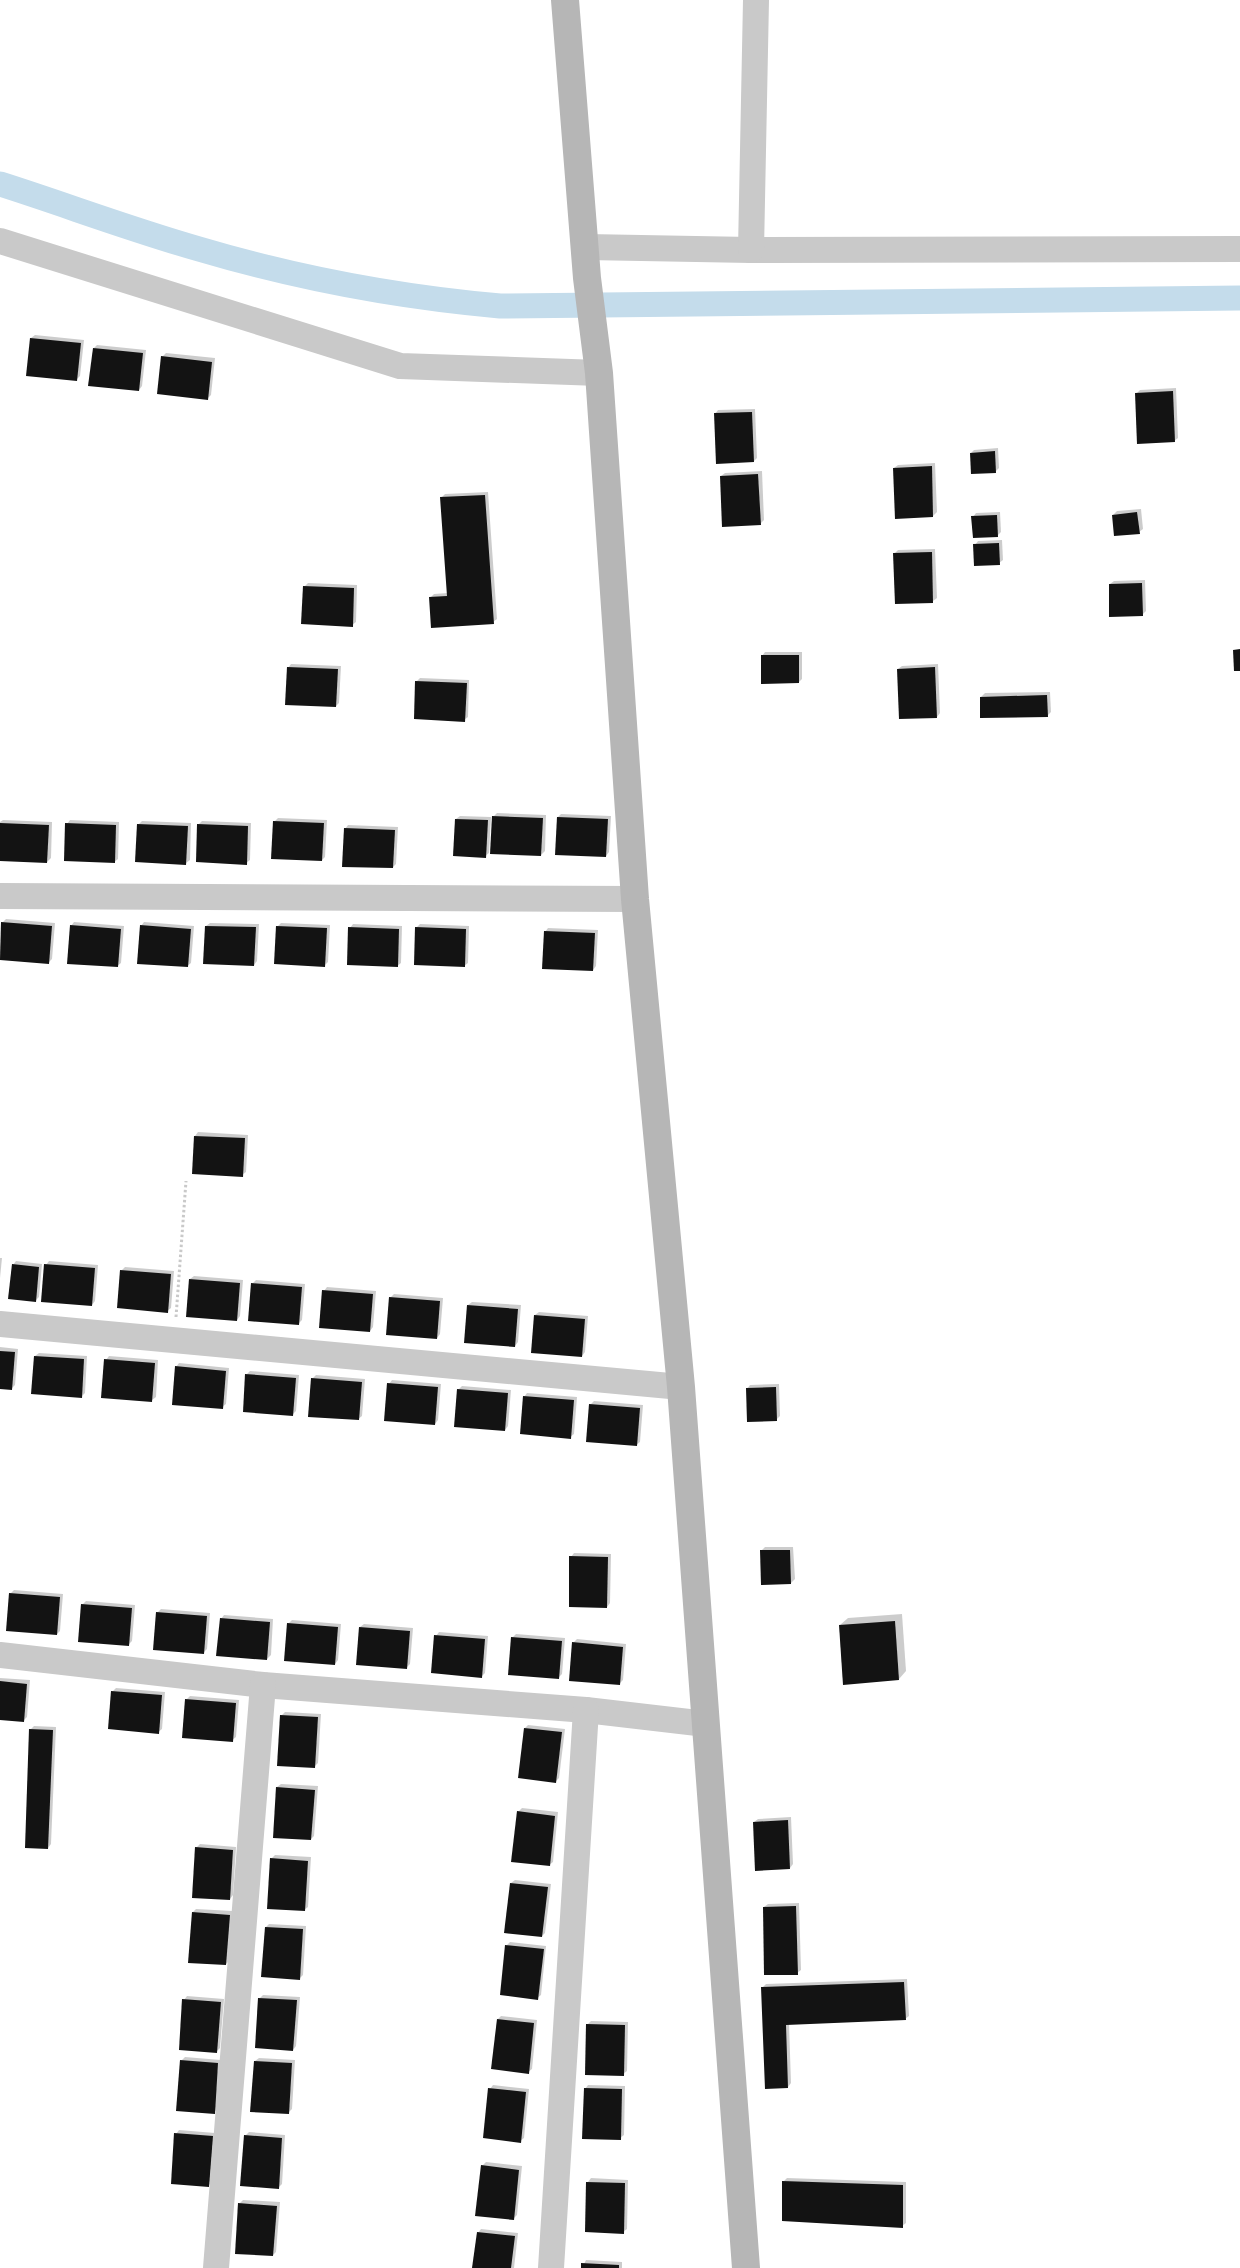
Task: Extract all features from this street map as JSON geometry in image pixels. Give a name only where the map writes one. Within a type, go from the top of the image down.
[{"type":"street","points":[[566,0],[587,278],[598,361],[635,899],[681,1387],[746,2268]]},
{"type":"street","points":[[750,250],[756,0]]},
{"type":"street","points":[[0,241],[400,366],[598,361]]},
{"type":"street","points":[[586,248],[750,250],[1240,249]]},
{"type":"street","points":[[0,896],[635,899]]},
{"type":"street","points":[[0,1324],[681,1387]]},
{"type":"street","points":[[0,1655],[263,1685],[586,1710],[706,1724]]},
{"type":"street","points":[[216,2268],[263,1685]]},
{"type":"street","points":[[551,2268],[586,1710]]},
{"type":"path","points":[[174,1340],[186,1180]]},
{"type":"building","points":[[30,338],[81,343],[77,381],[26,376]]},
{"type":"building","points":[[93,348],[143,353],[139,391],[88,386]]},
{"type":"building","points":[[161,356],[212,362],[208,400],[157,394]]},
{"type":"building","points":[[1173,391],[1175,442],[1137,444],[1135,393]]},
{"type":"building","points":[[752,412],[754,462],[716,464],[714,413]]},
{"type":"building","points":[[995,451],[996,473],[971,474],[970,453]]},
{"type":"building","points":[[932,466],[933,517],[895,519],[893,468]]},
{"type":"building","points":[[758,474],[761,525],[722,527],[720,476]]},
{"type":"building","points":[[485,495],[494,624],[431,628],[429,597],[447,596],[440,497]]},
{"type":"building","points":[[1137,512],[1140,534],[1114,536],[1112,515]]},
{"type":"building","points":[[997,515],[998,537],[973,538],[971,516]]},
{"type":"building","points":[[999,543],[1000,565],[974,566],[973,544]]},
{"type":"building","points":[[932,552],[933,603],[895,604],[893,553]]},
{"type":"building","points":[[1142,583],[1143,616],[1109,617],[1109,584]]},
{"type":"building","points":[[303,586],[354,588],[353,627],[301,624]]},
{"type":"building","points":[[1240,649],[1240,671],[1234,671],[1233,650]]},
{"type":"building","points":[[761,655],[799,655],[799,683],[761,684]]},
{"type":"building","points":[[287,667],[338,669],[336,707],[285,705]]},
{"type":"building","points":[[935,667],[937,718],[899,719],[897,669]]},
{"type":"building","points":[[415,681],[467,683],[465,722],[414,719]]},
{"type":"building","points":[[1047,695],[1048,717],[980,718],[980,697]]},
{"type":"building","points":[[492,816],[543,818],[541,856],[490,854]]},
{"type":"building","points":[[557,817],[608,819],[606,857],[555,855]]},
{"type":"building","points":[[455,819],[488,820],[486,858],[453,856]]},
{"type":"building","points":[[273,821],[324,823],[322,861],[271,859]]},
{"type":"building","points":[[0,823],[49,825],[47,863],[0,861]]},
{"type":"building","points":[[65,823],[116,825],[115,863],[64,861]]},
{"type":"building","points":[[137,824],[188,826],[186,865],[135,862]]},
{"type":"building","points":[[197,824],[248,826],[247,865],[196,862]]},
{"type":"building","points":[[344,828],[395,830],[393,868],[342,867]]},
{"type":"building","points":[[1,922],[52,926],[49,964],[0,960]]},
{"type":"building","points":[[70,925],[121,929],[118,967],[67,964]]},
{"type":"building","points":[[140,925],[191,929],[188,967],[137,964]]},
{"type":"building","points":[[205,926],[256,927],[254,966],[203,964]]},
{"type":"building","points":[[276,926],[327,928],[325,967],[274,964]]},
{"type":"building","points":[[348,927],[399,929],[398,967],[347,965]]},
{"type":"building","points":[[415,927],[466,929],[465,967],[414,965]]},
{"type":"building","points":[[544,931],[595,933],[593,971],[542,969]]},
{"type":"building","points":[[194,1136],[245,1138],[243,1177],[192,1174]]},
{"type":"building","points":[[12,1264],[39,1267],[36,1302],[8,1299]]},
{"type":"building","points":[[44,1264],[95,1268],[92,1306],[41,1302]]},
{"type":"building","points":[[120,1270],[171,1274],[168,1313],[117,1308]]},
{"type":"building","points":[[189,1279],[240,1283],[237,1321],[186,1317]]},
{"type":"building","points":[[251,1283],[302,1287],[299,1325],[248,1321]]},
{"type":"building","points":[[322,1290],[373,1294],[370,1332],[319,1328]]},
{"type":"building","points":[[389,1297],[440,1301],[437,1339],[386,1335]]},
{"type":"building","points":[[467,1305],[518,1309],[515,1347],[464,1343]]},
{"type":"building","points":[[534,1315],[585,1319],[582,1357],[531,1353]]},
{"type":"building","points":[[0,1351],[15,1352],[12,1390],[0,1389]]},
{"type":"building","points":[[34,1356],[84,1359],[82,1398],[31,1394]]},
{"type":"building","points":[[104,1359],[155,1363],[152,1402],[101,1398]]},
{"type":"building","points":[[175,1366],[226,1371],[223,1409],[172,1405]]},
{"type":"building","points":[[245,1374],[296,1378],[293,1416],[243,1412]]},
{"type":"building","points":[[311,1378],[362,1382],[359,1420],[308,1417]]},
{"type":"building","points":[[387,1383],[438,1387],[435,1425],[384,1421]]},
{"type":"building","points":[[776,1387],[777,1421],[747,1422],[746,1388]]},
{"type":"building","points":[[457,1389],[508,1393],[505,1431],[454,1427]]},
{"type":"building","points":[[523,1396],[574,1400],[571,1439],[520,1434]]},
{"type":"building","points":[[589,1404],[640,1408],[637,1446],[586,1442]]},
{"type":"building","points":[[760,1550],[790,1550],[791,1584],[761,1585]]},
{"type":"building","points":[[569,1556],[608,1557],[607,1608],[569,1607]]},
{"type":"building","points":[[9,1593],[60,1597],[57,1635],[6,1631]]},
{"type":"building","points":[[81,1604],[132,1608],[129,1646],[78,1642]]},
{"type":"building","points":[[156,1612],[207,1616],[204,1654],[153,1650]]},
{"type":"building","points":[[220,1618],[270,1622],[267,1660],[216,1656]]},
{"type":"building","points":[[895,1621],[899,1680],[843,1685],[839,1625]]},
{"type":"building","points":[[287,1623],[338,1627],[335,1665],[284,1661]]},
{"type":"building","points":[[359,1627],[410,1631],[407,1669],[356,1665]]},
{"type":"building","points":[[434,1635],[485,1639],[482,1678],[431,1673]]},
{"type":"building","points":[[511,1637],[562,1641],[559,1679],[508,1675]]},
{"type":"building","points":[[572,1642],[623,1647],[620,1685],[569,1681]]},
{"type":"building","points":[[0,1681],[27,1684],[24,1722],[0,1720]]},
{"type":"building","points":[[111,1691],[162,1695],[159,1734],[108,1729]]},
{"type":"building","points":[[185,1699],[236,1703],[233,1742],[182,1738]]},
{"type":"building","points":[[280,1715],[318,1717],[315,1768],[277,1766]]},
{"type":"building","points":[[524,1728],[562,1732],[556,1783],[518,1778]]},
{"type":"building","points":[[29,1729],[53,1730],[48,1849],[25,1848]]},
{"type":"building","points":[[276,1787],[315,1790],[311,1840],[273,1838]]},
{"type":"building","points":[[517,1811],[555,1816],[550,1866],[511,1862]]},
{"type":"building","points":[[788,1820],[790,1869],[755,1871],[753,1822]]},
{"type":"building","points":[[195,1847],[233,1850],[230,1900],[192,1898]]},
{"type":"building","points":[[270,1858],[308,1861],[305,1911],[267,1909]]},
{"type":"building","points":[[510,1883],[548,1887],[542,1937],[504,1933]]},
{"type":"building","points":[[796,1906],[798,1975],[764,1975],[763,1907]]},
{"type":"building","points":[[192,1912],[230,1915],[226,1965],[188,1963]]},
{"type":"building","points":[[265,1927],[303,1929],[300,1980],[261,1977]]},
{"type":"building","points":[[505,1945],[544,1949],[538,2000],[500,1995]]},
{"type":"building","points":[[904,1982],[906,2020],[786,2025],[788,2088],[765,2089],[761,1987]]},
{"type":"building","points":[[258,1998],[297,2000],[293,2051],[255,2048]]},
{"type":"building","points":[[182,1999],[221,2002],[217,2053],[179,2050]]},
{"type":"building","points":[[497,2019],[534,2023],[529,2074],[491,2069]]},
{"type":"building","points":[[586,2024],[625,2025],[624,2076],[585,2075]]},
{"type":"building","points":[[180,2060],[218,2063],[215,2114],[176,2111]]},
{"type":"building","points":[[254,2061],[292,2063],[289,2114],[250,2112]]},
{"type":"building","points":[[488,2088],[526,2092],[521,2143],[483,2138]]},
{"type":"building","points":[[584,2088],[622,2089],[621,2140],[582,2139]]},
{"type":"building","points":[[174,2133],[213,2136],[209,2187],[171,2184]]},
{"type":"building","points":[[244,2135],[282,2138],[279,2189],[240,2186]]},
{"type":"building","points":[[481,2165],[519,2170],[514,2220],[475,2216]]},
{"type":"building","points":[[782,2181],[903,2185],[903,2228],[782,2221]]},
{"type":"building","points":[[586,2182],[625,2183],[624,2234],[585,2232]]},
{"type":"building","points":[[238,2203],[277,2206],[273,2256],[235,2254]]},
{"type":"building","points":[[477,2232],[515,2236],[511,2268],[472,2268]]},
{"type":"building","points":[[581,2263],[619,2265],[619,2268],[581,2268]]},
{"type":"waterway","points":[[0,184],[174,242],[273,269],[386,292],[500,306],[1240,298]]}]
